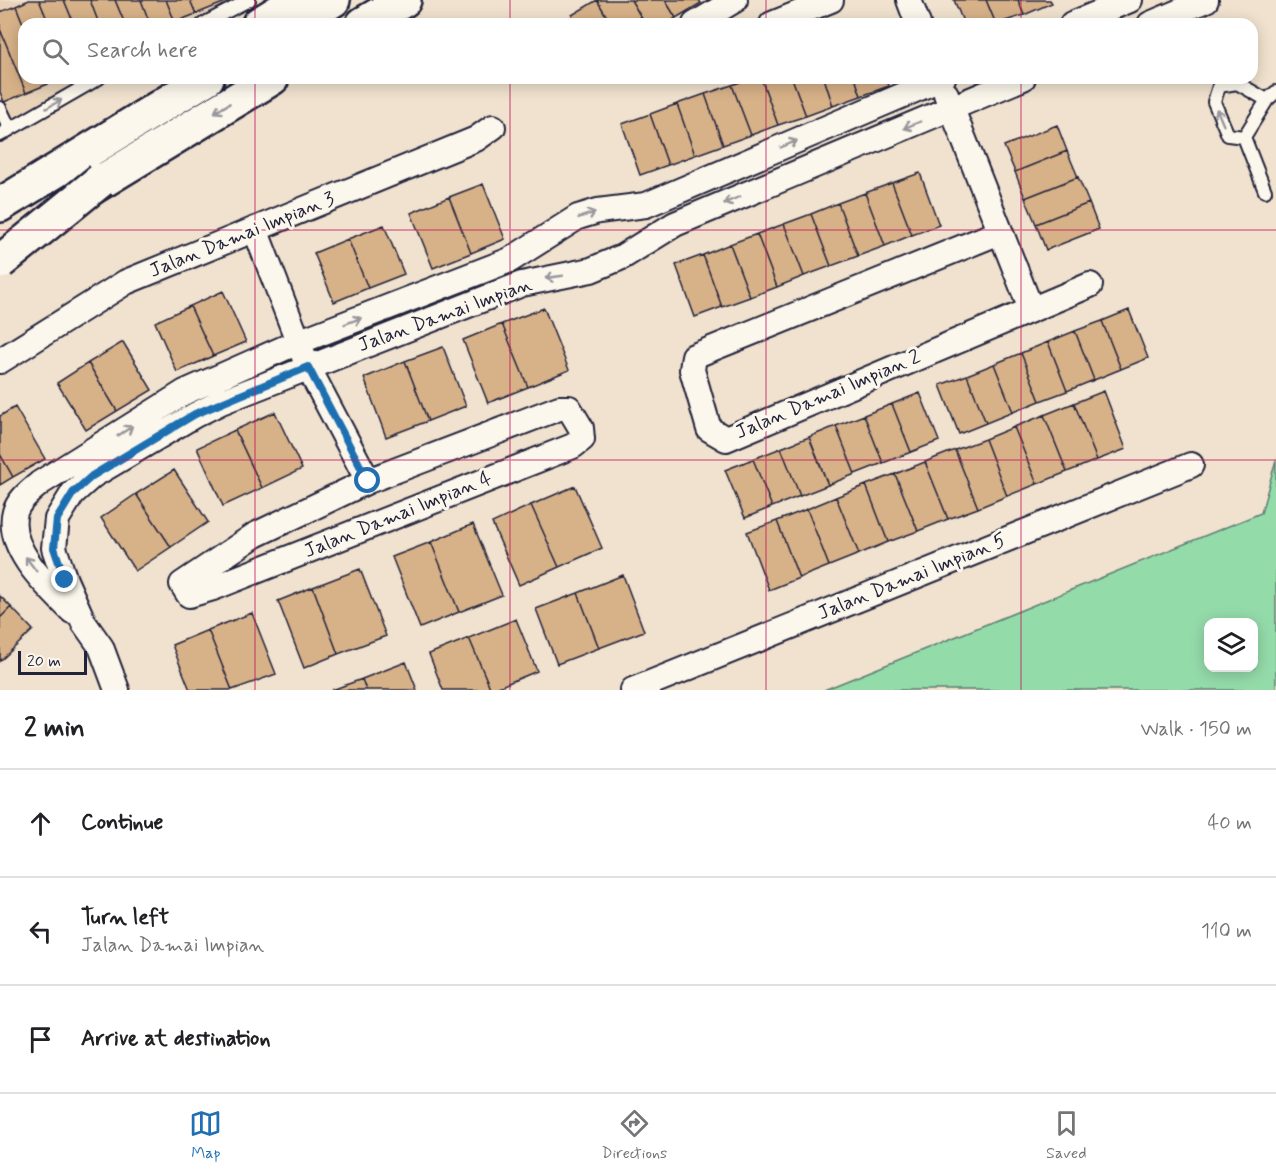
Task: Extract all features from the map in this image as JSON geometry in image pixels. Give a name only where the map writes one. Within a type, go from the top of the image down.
[{"type":"highway","points":[[248,7],[298,0]]},
{"type":"highway","points":[[304,18],[333,0]]},
{"type":"highway","points":[[373,18],[404,0]]},
{"type":"highway","points":[[0,181],[162,84]]},
{"type":"highway","points":[[0,205],[197,84]]},
{"type":"highway","points":[[0,250],[101,180],[262,84]]},
{"type":"highway","points":[[0,262],[101,180]]},
{"type":"street","points":[[705,18],[735,0]]},
{"type":"street","points":[[787,18],[831,0]]},
{"type":"street","points":[[909,0],[916,18]]},
{"type":"street","points":[[1086,18],[1130,0]]},
{"type":"street","points":[[1164,18],[1206,0]]},
{"type":"street","name":"Jalan Damai Impian","points":[[117,690],[100,647],[84,623],[51,590],[23,553],[15,533],[15,512],[24,497],[40,483],[185,392],[298,342],[510,260],[578,217],[598,211],[646,205],[927,84]]},
{"type":"street","points":[[943,84],[1031,309]]},
{"type":"street","name":"Jalan Damai Impian","points":[[84,623],[54,548],[57,519],[73,493],[92,476],[195,414],[308,367],[522,284],[591,270],[622,257],[675,224],[1009,84]]},
{"type":"street","name":"Jalan Damai Impian 3","points":[[0,361],[126,282],[476,139],[493,127]]},
{"type":"street","points":[[255,230],[308,367],[368,481]]},
{"type":"street","name":"Jalan Damai Impian 2","points":[[1000,232],[694,356],[692,370],[709,429],[726,439],[1090,285]]},
{"type":"street","name":"Jalan Damai Impian 4","points":[[559,408],[569,408],[581,428],[582,439],[573,446],[213,588],[189,595],[182,584],[255,535],[368,481],[559,408]]},
{"type":"street","name":"Jalan Damai Impian 5","points":[[633,690],[1191,465]]},
{"type":"lane","points":[[219,18],[248,7]]},
{"type":"lane","points":[[0,108],[5,132],[89,84]]},
{"type":"lane","points":[[1232,84],[1219,86],[1214,102],[1228,135],[1244,137]]},
{"type":"lane","points":[[1241,84],[1272,96],[1244,137]]},
{"type":"lane","points":[[1244,137],[1266,191]]},
{"type":"shaded area","points":[[0,0],[239,0],[204,18],[18,18],[18,84],[77,84],[0,128]]},
{"type":"green space","points":[[1276,460],[1276,690],[824,690],[1261,513]]},
{"type":"building","points":[[29,0],[39,0],[46,18],[21,18],[16,6]]},
{"type":"building","points":[[39,0],[64,0],[72,18],[46,18]]},
{"type":"building","points":[[64,0],[90,0],[97,18],[72,18]]},
{"type":"building","points":[[90,0],[115,0],[122,18],[97,18]]},
{"type":"building","points":[[115,0],[141,0],[148,18],[122,18]]},
{"type":"building","points":[[141,0],[166,0],[173,18],[148,18]]},
{"type":"building","points":[[166,0],[190,0],[196,14],[186,18],[173,18]]},
{"type":"building","points":[[190,0],[227,0],[228,1],[196,14]]},
{"type":"building","points":[[597,0],[631,0],[642,18],[608,18]]},
{"type":"building","points":[[597,0],[608,18],[574,18],[572,15]]},
{"type":"building","points":[[631,0],[665,0],[676,18],[642,18]]},
{"type":"building","points":[[665,0],[699,0],[701,3],[676,18]]},
{"type":"building","points":[[954,0],[986,0],[994,18],[962,18]]},
{"type":"building","points":[[986,0],[1018,0],[1024,15],[1015,18],[994,18]]},
{"type":"building","points":[[1018,0],[1050,0],[1052,3],[1024,15]]},
{"type":"building","points":[[16,6],[21,18],[18,18],[18,73],[0,29],[0,12]]},
{"type":"building","points":[[0,29],[18,73],[18,84],[22,84],[26,93],[4,102],[0,92]]},
{"type":"building","points":[[22,84],[48,84],[26,93]]},
{"type":"building","points":[[763,84],[778,125],[751,135],[732,85]]},
{"type":"building","points":[[763,84],[794,84],[806,116],[778,125]]},
{"type":"building","points":[[794,84],[826,84],[833,106],[806,116]]},
{"type":"building","points":[[826,84],[857,84],[861,96],[833,106]]},
{"type":"building","points":[[857,84],[888,84],[889,86],[861,96]]},
{"type":"building","points":[[732,85],[751,135],[723,145],[705,94]]},
{"type":"building","points":[[705,94],[723,145],[695,155],[677,104]]},
{"type":"building","points":[[677,104],[695,155],[668,165],[650,114]]},
{"type":"building","points":[[650,114],[668,165],[640,175],[622,124]]},
{"type":"building","points":[[1057,125],[1067,151],[1015,172],[1004,146]]},
{"type":"building","points":[[1067,151],[1078,177],[1025,198],[1015,172]]},
{"type":"building","points":[[920,173],[939,225],[912,235],[892,183]]},
{"type":"building","points":[[1078,177],[1089,203],[1036,224],[1025,198]]},
{"type":"building","points":[[892,183],[912,235],[885,246],[865,193]]},
{"type":"building","points":[[483,184],[505,239],[471,253],[449,197]]},
{"type":"building","points":[[865,193],[885,246],[858,256],[838,203]]},
{"type":"building","points":[[449,197],[471,253],[433,268],[411,213]]},
{"type":"building","points":[[838,203],[858,256],[831,266],[811,214]]},
{"type":"building","points":[[1089,203],[1099,229],[1046,250],[1036,224]]},
{"type":"building","points":[[811,214],[831,266],[804,276],[784,224]]},
{"type":"building","points":[[784,224],[804,276],[777,287],[757,234]]},
{"type":"building","points":[[384,225],[404,274],[368,288],[348,239]]},
{"type":"building","points":[[757,234],[777,287],[750,297],[730,244]]},
{"type":"building","points":[[348,239],[368,288],[334,302],[314,253]]},
{"type":"building","points":[[730,244],[750,297],[722,307],[703,255]]},
{"type":"building","points":[[703,255],[722,307],[695,317],[676,265]]},
{"type":"building","points":[[223,291],[246,342],[213,356],[190,306]]},
{"type":"building","points":[[190,306],[213,356],[177,372],[155,322]]},
{"type":"building","points":[[544,308],[569,370],[528,387],[502,324]]},
{"type":"building","points":[[1129,310],[1148,358],[1121,369],[1102,321]]},
{"type":"building","points":[[1102,321],[1121,369],[1094,380],[1075,331]]},
{"type":"building","points":[[502,324],[528,387],[488,403],[463,340]]},
{"type":"building","points":[[1075,331],[1094,380],[1067,391],[1048,342]]},
{"type":"building","points":[[123,342],[152,390],[117,411],[88,363]]},
{"type":"building","points":[[1048,342],[1067,391],[1040,401],[1021,353]]},
{"type":"building","points":[[443,347],[466,406],[428,421],[405,361]]},
{"type":"building","points":[[1021,353],[1040,401],[1013,412],[994,364]]},
{"type":"building","points":[[405,361],[428,421],[386,437],[364,378]]},
{"type":"building","points":[[88,363],[117,411],[86,430],[57,383]]},
{"type":"building","points":[[994,364],[1013,412],[986,423],[967,375]]},
{"type":"building","points":[[967,375],[986,423],[959,434],[940,385]]},
{"type":"building","points":[[1104,391],[1126,449],[1097,460],[1074,403]]},
{"type":"building","points":[[920,393],[939,441],[911,452],[892,404]]},
{"type":"building","points":[[1074,403],[1097,460],[1067,472],[1044,415]]},
{"type":"building","points":[[892,404],[911,452],[883,463],[864,415]]},
{"type":"building","points":[[15,407],[45,459],[13,477],[0,454],[0,416]]},
{"type":"building","points":[[275,412],[302,469],[262,488],[235,430]]},
{"type":"building","points":[[864,415],[883,463],[855,474],[836,426]]},
{"type":"building","points":[[1044,415],[1067,472],[1037,484],[1014,427]]},
{"type":"building","points":[[836,426],[855,474],[828,485],[809,437]]},
{"type":"building","points":[[1014,427],[1037,484],[1007,496],[985,439]]},
{"type":"building","points":[[235,430],[262,488],[223,506],[197,448]]},
{"type":"building","points":[[809,437],[828,485],[800,496],[781,448]]},
{"type":"building","points":[[985,439],[1007,496],[978,508],[955,450]]},
{"type":"building","points":[[781,448],[800,496],[772,507],[753,459]]},
{"type":"building","points":[[955,450],[978,508],[948,519],[925,462]]},
{"type":"building","points":[[0,454],[13,477],[0,485]]},
{"type":"building","points":[[753,459],[772,507],[745,518],[725,470]]},
{"type":"building","points":[[925,462],[948,519],[918,531],[895,474]]},
{"type":"building","points":[[174,470],[208,522],[171,547],[136,494]]},
{"type":"building","points":[[895,474],[918,531],[888,542],[866,485]]},
{"type":"building","points":[[866,485],[888,542],[859,554],[836,497]]},
{"type":"building","points":[[575,486],[602,548],[559,567],[531,505]]},
{"type":"building","points":[[136,494],[171,547],[135,571],[101,518]]},
{"type":"building","points":[[836,497],[859,554],[829,566],[807,509]]},
{"type":"building","points":[[531,505],[559,567],[519,585],[492,523]]},
{"type":"building","points":[[807,509],[829,566],[799,578],[777,521]]},
{"type":"building","points":[[777,521],[799,578],[769,590],[747,532]]},
{"type":"building","points":[[473,524],[502,595],[459,612],[431,542]]},
{"type":"building","points":[[431,542],[459,612],[420,628],[392,557]]},
{"type":"building","points":[[360,569],[386,636],[338,654],[313,587]]},
{"type":"building","points":[[623,575],[644,631],[599,648],[578,593]]},
{"type":"building","points":[[313,587],[338,654],[304,668],[278,601]]},
{"type":"building","points":[[578,593],[599,648],[557,664],[536,609]]},
{"type":"building","points":[[0,596],[11,607],[0,618]]},
{"type":"building","points":[[11,607],[33,630],[0,661],[0,618]]},
{"type":"building","points":[[252,613],[276,674],[232,690],[208,630]]},
{"type":"building","points":[[516,619],[537,671],[491,690],[469,638]]},
{"type":"building","points":[[208,630],[232,690],[190,690],[172,645]]},
{"type":"building","points":[[469,638],[491,690],[443,690],[429,654]]},
{"type":"building","points":[[406,662],[417,690],[366,690],[362,679]]},
{"type":"building","points":[[362,679],[366,690],[332,690]]},
{"type":"route","points":[[65,580],[54,548],[57,519],[73,493],[92,476],[195,414],[308,367],[368,481]]}]
